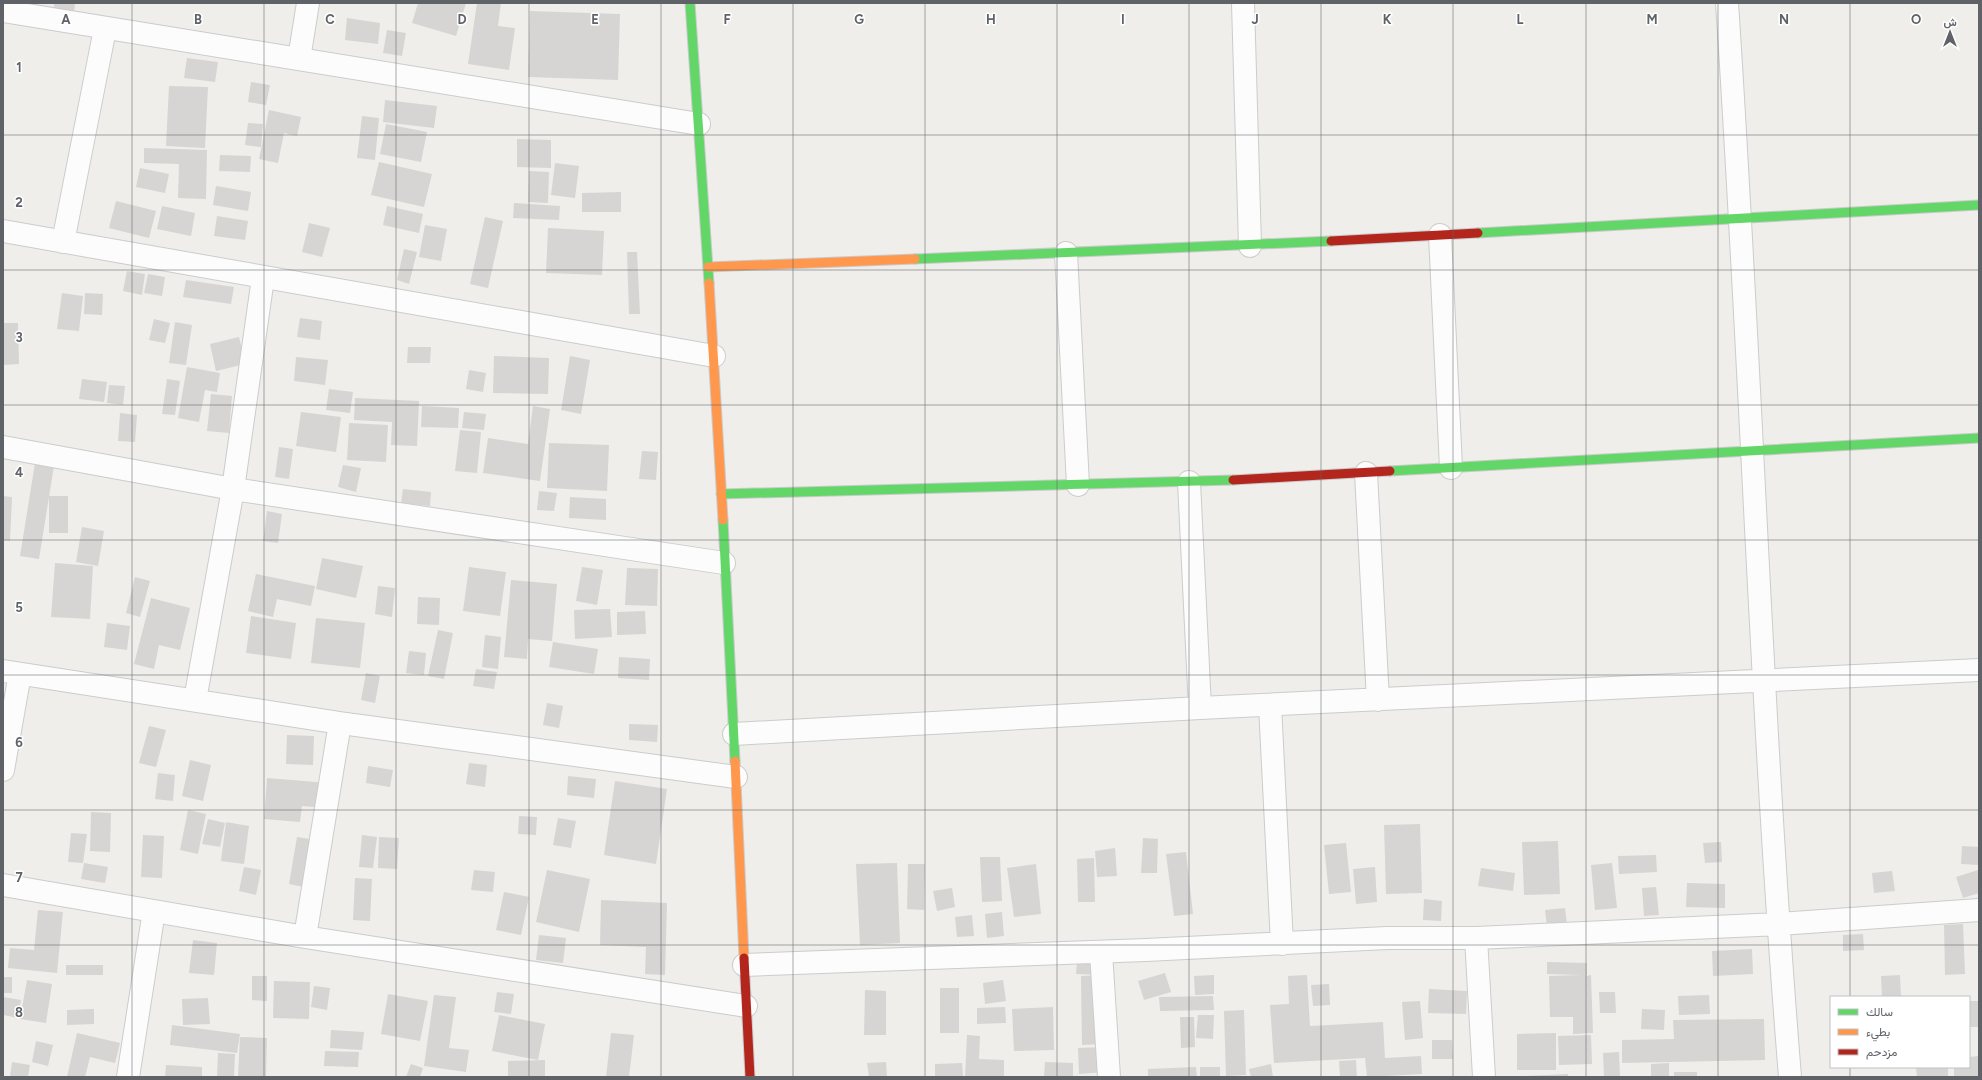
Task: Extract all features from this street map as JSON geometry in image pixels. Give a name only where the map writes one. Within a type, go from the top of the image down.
[{"type":"street","points":[[299,59],[308,3]]},
{"type":"street","points":[[690,3],[714,356],[750,1077]]},
{"type":"street","points":[[1244,3],[1250,246]]},
{"type":"street","points":[[1727,3],[1741,220],[1764,681],[1790,1077]]},
{"type":"street","points":[[3,12],[699,124]]},
{"type":"street","points":[[63,242],[105,29]]},
{"type":"street","points":[[708,268],[1250,246],[1741,220],[1979,205]]},
{"type":"street","points":[[3,231],[263,278],[714,356]]},
{"type":"street","points":[[1440,235],[1451,468]]},
{"type":"street","points":[[1066,253],[1078,485]]},
{"type":"street","points":[[195,700],[233,488],[263,278]]},
{"type":"street","points":[[721,494],[1189,482],[1752,452],[1979,438]]},
{"type":"street","points":[[3,447],[233,488],[724,563]]},
{"type":"street","points":[[1366,473],[1378,700]]},
{"type":"street","points":[[1189,482],[1200,708]]},
{"type":"street","points":[[734,734],[1200,708],[1270,706],[1979,670]]},
{"type":"street","points":[[3,770],[12,673],[340,723],[736,777]]},
{"type":"street","points":[[1270,706],[1282,944]]},
{"type":"street","points":[[305,937],[340,723]]},
{"type":"street","points":[[3,885],[305,937],[746,1006]]},
{"type":"street","points":[[744,965],[1101,952],[1387,938],[1476,938],[1779,924],[1979,910]]},
{"type":"street","points":[[128,1077],[154,911]]},
{"type":"street","points":[[1476,938],[1484,1077]]},
{"type":"street","points":[[1101,952],[1109,1077]]},
{"type":"building","points":[[54,3],[75,3],[74,13],[54,13]]},
{"type":"building","points":[[418,3],[466,3],[456,36],[412,23]]},
{"type":"building","points":[[477,3],[501,3],[498,26],[515,28],[509,70],[468,64]]},
{"type":"building","points":[[530,11],[620,14],[618,80],[528,77]]},
{"type":"building","points":[[347,18],[380,23],[378,44],[345,40]]},
{"type":"building","points":[[387,30],[406,33],[402,56],[383,53]]},
{"type":"building","points":[[187,58],[218,62],[215,82],[184,78]]},
{"type":"building","points":[[251,82],[270,85],[266,105],[248,102]]},
{"type":"building","points":[[169,86],[208,87],[205,148],[166,146]]},
{"type":"building","points":[[385,100],[437,106],[434,128],[383,122]]},
{"type":"building","points":[[269,110],[301,117],[297,136],[284,133],[278,163],[259,159]]},
{"type":"building","points":[[362,116],[379,118],[375,160],[357,158]]},
{"type":"building","points":[[248,123],[263,124],[261,147],[245,145]]},
{"type":"building","points":[[386,124],[427,132],[421,162],[380,154]]},
{"type":"building","points":[[517,139],[551,140],[551,168],[517,167]]},
{"type":"building","points":[[144,148],[207,150],[206,199],[178,198],[179,164],[144,163]]},
{"type":"building","points":[[220,155],[251,156],[250,172],[219,171]]},
{"type":"building","points":[[379,162],[432,174],[424,207],[371,195]]},
{"type":"building","points":[[555,163],[579,166],[575,198],[551,195]]},
{"type":"building","points":[[140,168],[169,174],[165,193],[136,187]]},
{"type":"building","points":[[529,171],[549,172],[548,203],[528,202]]},
{"type":"building","points":[[216,186],[251,192],[248,211],[213,205]]},
{"type":"building","points":[[621,192],[621,212],[582,212],[582,193]]},
{"type":"building","points":[[116,201],[156,211],[149,238],[109,228]]},
{"type":"building","points":[[514,203],[560,206],[559,220],[513,218]]},
{"type":"building","points":[[162,206],[195,213],[191,236],[157,229]]},
{"type":"building","points":[[387,206],[423,214],[419,233],[383,225]]},
{"type":"building","points":[[217,216],[248,221],[245,240],[214,236]]},
{"type":"building","points":[[485,217],[503,221],[488,288],[470,284]]},
{"type":"building","points":[[309,223],[330,228],[322,257],[302,252]]},
{"type":"building","points":[[425,225],[447,229],[441,261],[419,257]]},
{"type":"building","points":[[548,228],[604,231],[602,275],[546,273]]},
{"type":"building","points":[[404,249],[417,252],[409,284],[397,280]]},
{"type":"building","points":[[627,252],[637,252],[640,314],[629,314]]},
{"type":"building","points":[[127,271],[145,274],[142,295],[123,291]]},
{"type":"building","points":[[148,274],[165,277],[162,296],[144,293]]},
{"type":"building","points":[[186,280],[234,287],[231,304],[183,297]]},
{"type":"building","points":[[62,293],[83,296],[79,331],[57,329]]},
{"type":"building","points":[[85,293],[103,294],[102,315],[84,314]]},
{"type":"building","points":[[300,318],[322,321],[320,340],[297,337]]},
{"type":"building","points":[[154,319],[170,323],[165,343],[149,340]]},
{"type":"building","points":[[175,322],[192,325],[186,365],[169,363]]},
{"type":"building","points":[[3,323],[18,323],[19,364],[3,365]]},
{"type":"building","points":[[239,337],[245,364],[216,371],[210,344]]},
{"type":"building","points":[[408,347],[431,347],[430,363],[407,363]]},
{"type":"building","points":[[494,356],[549,358],[548,394],[493,393]]},
{"type":"building","points":[[570,356],[590,360],[581,414],[561,410]]},
{"type":"building","points":[[296,357],[328,360],[325,385],[294,381]]},
{"type":"building","points":[[187,367],[220,373],[217,392],[205,390],[199,422],[178,418]]},
{"type":"building","points":[[469,370],[486,373],[483,392],[466,389]]},
{"type":"building","points":[[82,379],[107,382],[104,402],[79,399]]},
{"type":"building","points":[[167,379],[180,381],[175,415],[162,414]]},
{"type":"building","points":[[109,385],[125,386],[123,405],[107,403]]},
{"type":"building","points":[[329,389],[353,392],[350,413],[326,410]]},
{"type":"building","points":[[211,394],[232,396],[229,433],[207,431]]},
{"type":"building","points":[[355,398],[419,401],[417,446],[391,445],[392,422],[354,420]]},
{"type":"building","points":[[422,406],[459,408],[458,428],[421,427]]},
{"type":"building","points":[[533,406],[550,409],[540,481],[483,473],[488,438],[528,444]]},
{"type":"building","points":[[301,412],[341,417],[336,452],[296,446]]},
{"type":"building","points":[[464,412],[486,414],[484,430],[462,428]]},
{"type":"building","points":[[120,413],[137,415],[135,442],[118,441]]},
{"type":"building","points":[[349,423],[388,425],[386,462],[347,460]]},
{"type":"building","points":[[460,430],[481,432],[477,473],[455,471]]},
{"type":"building","points":[[549,443],[609,445],[607,491],[547,488]]},
{"type":"building","points":[[279,447],[293,449],[289,479],[275,477]]},
{"type":"building","points":[[642,451],[658,452],[656,480],[639,479]]},
{"type":"building","points":[[35,463],[54,466],[39,559],[20,556]]},
{"type":"building","points":[[343,465],[361,468],[356,492],[338,487]]},
{"type":"building","points":[[403,489],[431,492],[430,506],[401,503]]},
{"type":"building","points":[[539,491],[557,493],[554,511],[537,510]]},
{"type":"building","points":[[3,496],[12,497],[10,541],[3,540]]},
{"type":"building","points":[[49,496],[68,496],[68,533],[49,533]]},
{"type":"building","points":[[570,497],[606,499],[606,520],[569,518]]},
{"type":"building","points":[[267,511],[282,514],[278,543],[263,541]]},
{"type":"building","points":[[82,527],[104,531],[98,566],[76,562]]},
{"type":"building","points":[[322,558],[363,566],[356,598],[316,589]]},
{"type":"building","points":[[55,563],[93,566],[90,619],[51,617]]},
{"type":"building","points":[[469,567],[506,572],[500,616],[463,611]]},
{"type":"building","points":[[582,567],[603,570],[597,605],[576,601]]},
{"type":"building","points":[[627,568],[658,569],[657,606],[625,605]]},
{"type":"building","points":[[256,574],[315,586],[311,606],[277,599],[273,617],[248,611]]},
{"type":"building","points":[[135,577],[150,581],[140,617],[126,613]]},
{"type":"building","points":[[511,580],[557,584],[552,641],[528,639],[527,659],[504,657]]},
{"type":"building","points":[[378,586],[395,588],[392,617],[375,614]]},
{"type":"building","points":[[418,597],[440,598],[439,625],[417,624]]},
{"type":"building","points":[[151,598],[190,608],[180,650],[159,645],[154,669],[134,664]]},
{"type":"building","points":[[610,609],[612,637],[575,639],[574,610]]},
{"type":"building","points":[[645,611],[646,634],[617,635],[617,612]]},
{"type":"building","points":[[251,616],[296,623],[291,659],[246,653]]},
{"type":"building","points":[[316,618],[365,623],[360,668],[311,663]]},
{"type":"building","points":[[107,623],[130,626],[127,650],[104,647]]},
{"type":"building","points":[[438,630],[453,633],[444,679],[428,676]]},
{"type":"building","points":[[485,635],[501,637],[498,669],[482,667]]},
{"type":"building","points":[[553,642],[598,649],[594,674],[549,667]]},
{"type":"building","points":[[409,651],[426,653],[424,675],[406,673]]},
{"type":"building","points":[[619,657],[650,659],[649,680],[618,678]]},
{"type":"building","points":[[476,669],[497,672],[494,689],[473,686]]},
{"type":"building","points":[[366,673],[380,676],[375,703],[361,700]]},
{"type":"building","points":[[547,703],[563,706],[559,728],[543,725]]},
{"type":"building","points":[[629,724],[658,725],[657,742],[629,740]]},
{"type":"building","points":[[149,726],[166,730],[156,767],[139,763]]},
{"type":"building","points":[[287,735],[314,736],[313,765],[286,764]]},
{"type":"building","points":[[190,760],[211,765],[203,801],[182,796]]},
{"type":"building","points":[[469,763],[487,765],[485,787],[466,784]]},
{"type":"building","points":[[368,766],[393,770],[390,787],[366,783]]},
{"type":"building","points":[[158,773],[175,775],[173,801],[155,799]]},
{"type":"building","points":[[568,776],[596,779],[594,798],[567,795]]},
{"type":"building","points":[[267,778],[328,783],[326,808],[302,806],[300,822],[264,819]]},
{"type":"building","points":[[615,781],[667,789],[656,864],[604,855]]},
{"type":"building","points":[[188,810],[206,814],[198,854],[180,850]]},
{"type":"building","points":[[91,812],[111,813],[110,852],[90,851]]},
{"type":"building","points":[[519,816],[537,817],[536,835],[518,834]]},
{"type":"building","points":[[558,818],[576,821],[571,848],[553,845]]},
{"type":"building","points":[[208,819],[225,823],[220,847],[202,844]]},
{"type":"building","points":[[226,822],[249,826],[244,864],[221,861]]},
{"type":"building","points":[[1420,824],[1422,893],[1386,894],[1384,825]]},
{"type":"building","points":[[71,833],[87,834],[83,863],[68,862]]},
{"type":"building","points":[[143,835],[164,836],[162,878],[141,877]]},
{"type":"building","points":[[362,835],[377,837],[373,868],[359,867]]},
{"type":"building","points":[[297,837],[316,840],[309,888],[289,884]]},
{"type":"building","points":[[379,837],[399,838],[397,869],[378,868]]},
{"type":"building","points":[[1143,838],[1158,839],[1157,873],[1141,873]]},
{"type":"building","points":[[1558,841],[1560,894],[1524,895],[1522,842]]},
{"type":"building","points":[[1721,842],[1722,862],[1705,863],[1703,843]]},
{"type":"building","points":[[1346,843],[1351,892],[1329,894],[1324,845]]},
{"type":"building","points":[[1962,846],[1979,847],[1979,865],[1961,864]]},
{"type":"building","points":[[1115,848],[1117,876],[1097,877],[1095,851]]},
{"type":"building","points":[[1186,852],[1193,914],[1174,916],[1166,854]]},
{"type":"building","points":[[1656,855],[1657,872],[1619,874],[1618,856]]},
{"type":"building","points":[[980,857],[1000,857],[1002,901],[982,902]]},
{"type":"building","points":[[1094,858],[1095,902],[1078,902],[1077,859]]},
{"type":"building","points":[[84,863],[108,867],[105,883],[81,879]]},
{"type":"building","points":[[897,863],[900,943],[860,945],[856,864]]},
{"type":"building","points":[[1612,863],[1617,908],[1595,910],[1591,865]]},
{"type":"building","points":[[908,864],[925,864],[924,910],[907,909]]},
{"type":"building","points":[[1036,864],[1041,914],[1014,917],[1007,868]]},
{"type":"building","points":[[244,867],[261,870],[256,895],[239,891]]},
{"type":"building","points":[[1375,867],[1377,902],[1356,904],[1353,869]]},
{"type":"building","points":[[1481,868],[1515,873],[1513,891],[1478,886]]},
{"type":"building","points":[[474,870],[495,872],[493,892],[471,890]]},
{"type":"building","points":[[547,870],[590,879],[579,932],[536,922]]},
{"type":"building","points":[[1978,870],[1979,893],[1963,898],[1956,877]]},
{"type":"building","points":[[1892,871],[1895,891],[1874,893],[1872,873]]},
{"type":"building","points":[[355,878],[372,879],[370,921],[353,920]]},
{"type":"building","points":[[1687,883],[1725,884],[1725,908],[1686,907]]},
{"type":"building","points":[[1656,887],[1659,915],[1644,916],[1642,888]]},
{"type":"building","points":[[952,888],[955,907],[937,911],[933,891]]},
{"type":"building","points":[[504,892],[529,897],[521,935],[496,930]]},
{"type":"building","points":[[1424,899],[1442,901],[1441,921],[1423,920]]},
{"type":"building","points":[[601,900],[667,903],[665,975],[645,974],[646,947],[600,945]]},
{"type":"building","points":[[1565,908],[1567,924],[1547,926],[1545,910]]},
{"type":"building","points":[[38,910],[63,912],[57,973],[8,968],[10,948],[34,950]]},
{"type":"building","points":[[1002,912],[1004,936],[987,938],[985,914]]},
{"type":"building","points":[[972,915],[974,936],[957,937],[955,917]]},
{"type":"building","points":[[1963,924],[1965,974],[1945,975],[1944,925]]},
{"type":"building","points":[[1863,934],[1864,950],[1843,951],[1843,935]]},
{"type":"building","points":[[539,935],[566,938],[563,963],[536,960]]},
{"type":"building","points":[[193,940],[217,943],[214,975],[189,973]]},
{"type":"building","points":[[1752,949],[1753,974],[1713,976],[1712,951]]},
{"type":"building","points":[[1077,962],[1106,963],[1106,975],[1076,974]]},
{"type":"building","points":[[1547,962],[1587,963],[1587,976],[1591,975],[1593,1033],[1573,1034],[1573,1017],[1550,1017],[1549,976],[1581,975],[1547,974]]},
{"type":"building","points":[[66,965],[103,965],[103,975],[66,975]]},
{"type":"building","points":[[1165,973],[1171,992],[1144,1000],[1138,981]]},
{"type":"building","points":[[1102,975],[1103,1044],[1082,1045],[1081,976]]},
{"type":"building","points":[[1214,975],[1214,994],[1195,995],[1194,976]]},
{"type":"building","points":[[1307,975],[1310,1026],[1383,1022],[1385,1058],[1421,1056],[1422,1074],[1367,1077],[1365,1058],[1274,1063],[1270,1005],[1289,1004],[1288,976]]},
{"type":"building","points":[[1900,975],[1901,996],[1882,996],[1881,976]]},
{"type":"building","points":[[252,976],[267,976],[267,1001],[252,1000]]},
{"type":"building","points":[[3,977],[12,977],[12,993],[3,993]]},
{"type":"building","points":[[27,980],[52,984],[46,1023],[20,1019]]},
{"type":"building","points":[[1003,980],[1006,1001],[985,1004],[983,983]]},
{"type":"building","points":[[274,981],[310,982],[309,1019],[273,1018]]},
{"type":"building","points":[[1329,984],[1330,1005],[1313,1006],[1311,985]]},
{"type":"building","points":[[314,986],[330,988],[327,1010],[311,1007]]},
{"type":"building","points":[[940,988],[959,988],[959,1033],[940,1033]]},
{"type":"building","points":[[1429,989],[1467,991],[1466,1014],[1428,1013]]},
{"type":"building","points":[[865,990],[886,991],[886,1035],[864,1035]]},
{"type":"building","points":[[497,992],[514,994],[511,1014],[494,1012]]},
{"type":"building","points":[[1599,992],[1615,992],[1616,1013],[1600,1013]]},
{"type":"building","points":[[388,994],[428,1001],[420,1041],[381,1034]]},
{"type":"building","points":[[434,995],[456,997],[449,1048],[469,1050],[466,1072],[424,1066]]},
{"type":"building","points":[[1709,995],[1710,1014],[1679,1015],[1678,996]]},
{"type":"building","points":[[1213,996],[1214,1010],[1160,1011],[1159,997]]},
{"type":"building","points":[[3,997],[21,1000],[18,1018],[3,1015]]},
{"type":"building","points":[[208,998],[210,1024],[183,1025],[182,999]]},
{"type":"building","points":[[1420,1001],[1423,1038],[1405,1040],[1402,1002]]},
{"type":"building","points":[[1970,1001],[1979,1001],[1979,1027],[1970,1027]]},
{"type":"building","points":[[1005,1007],[1006,1023],[977,1024],[977,1008]]},
{"type":"building","points":[[1053,1007],[1054,1050],[1014,1051],[1012,1009]]},
{"type":"building","points":[[94,1009],[94,1024],[67,1025],[67,1010]]},
{"type":"building","points":[[1642,1009],[1665,1010],[1664,1030],[1641,1029]]},
{"type":"building","points":[[1244,1010],[1246,1075],[1226,1076],[1224,1011]]},
{"type":"building","points":[[499,1015],[545,1024],[538,1060],[492,1051]]},
{"type":"building","points":[[1198,1015],[1214,1015],[1213,1039],[1196,1038]]},
{"type":"building","points":[[1180,1017],[1194,1017],[1195,1047],[1181,1048]]},
{"type":"building","points":[[1764,1019],[1765,1060],[1622,1063],[1622,1040],[1674,1039],[1673,1020]]},
{"type":"building","points":[[172,1025],[240,1034],[237,1053],[170,1045]]},
{"type":"building","points":[[331,1030],[364,1032],[362,1050],[330,1048]]},
{"type":"building","points":[[77,1033],[120,1043],[115,1063],[90,1057],[85,1077],[67,1077]]},
{"type":"building","points":[[611,1033],[634,1035],[629,1077],[606,1077]]},
{"type":"building","points":[[1556,1033],[1556,1070],[1517,1070],[1517,1034]]},
{"type":"building","points":[[967,1035],[980,1036],[979,1059],[1004,1060],[1004,1077],[965,1077]]},
{"type":"building","points":[[1591,1035],[1592,1064],[1559,1065],[1558,1036]]},
{"type":"building","points":[[240,1037],[267,1038],[266,1077],[238,1077]]},
{"type":"building","points":[[1432,1040],[1452,1040],[1453,1059],[1432,1059]]},
{"type":"building","points":[[36,1041],[53,1045],[48,1066],[32,1062]]},
{"type":"building","points":[[1106,1047],[1107,1072],[1079,1074],[1078,1048]]},
{"type":"building","points":[[325,1051],[359,1052],[358,1067],[324,1066]]},
{"type":"building","points":[[1619,1052],[1620,1077],[1604,1077],[1603,1053]]},
{"type":"building","points":[[218,1053],[235,1054],[234,1077],[217,1077]]},
{"type":"building","points":[[1979,1056],[1979,1077],[1954,1077],[1954,1068],[1970,1068],[1970,1057]]},
{"type":"building","points":[[545,1060],[545,1077],[508,1077],[508,1061]]},
{"type":"building","points":[[1356,1060],[1357,1077],[1340,1077],[1339,1061]]},
{"type":"building","points":[[12,1062],[30,1065],[28,1077],[10,1077]]},
{"type":"building","points":[[886,1062],[887,1077],[869,1077],[867,1063]]},
{"type":"building","points":[[1045,1062],[1073,1063],[1073,1077],[1044,1077]]},
{"type":"building","points":[[962,1063],[963,1077],[935,1077],[935,1064]]},
{"type":"building","points":[[1669,1063],[1669,1077],[1651,1077],[1651,1064]]},
{"type":"building","points":[[411,1064],[423,1068],[420,1077],[406,1077]]},
{"type":"building","points":[[1271,1064],[1273,1077],[1251,1077],[1249,1069]]},
{"type":"building","points":[[166,1065],[202,1067],[202,1077],[165,1077]]},
{"type":"building","points":[[1196,1067],[1197,1077],[1148,1077],[1148,1069]]},
{"type":"building","points":[[1200,1067],[1220,1067],[1220,1077],[1200,1077]]},
{"type":"building","points":[[1916,1068],[1948,1068],[1948,1077],[1917,1077]]},
{"type":"building","points":[[1674,1072],[1697,1072],[1697,1077],[1674,1077]]},
{"type":"building","points":[[1568,1074],[1568,1077],[1524,1077],[1524,1076]]},
{"type":"traffic: fast","points":[[690,3],[709,283]]},
{"type":"traffic: fast","points":[[1478,233],[1979,205]]},
{"type":"traffic: fast","points":[[915,259],[1331,241]]},
{"type":"traffic: fast","points":[[1390,471],[1979,438]]},
{"type":"traffic: fast","points":[[721,494],[1233,480]]},
{"type":"traffic: fast","points":[[723,520],[735,761]]},
{"type":"traffic: slow","points":[[708,267],[915,259]]},
{"type":"traffic: slow","points":[[709,283],[723,520]]},
{"type":"traffic: slow","points":[[735,761],[744,958]]},
{"type":"traffic: jam","points":[[1331,241],[1478,233]]},
{"type":"traffic: jam","points":[[1233,480],[1390,471]]},
{"type":"traffic: jam","points":[[744,958],[750,1077]]}]
